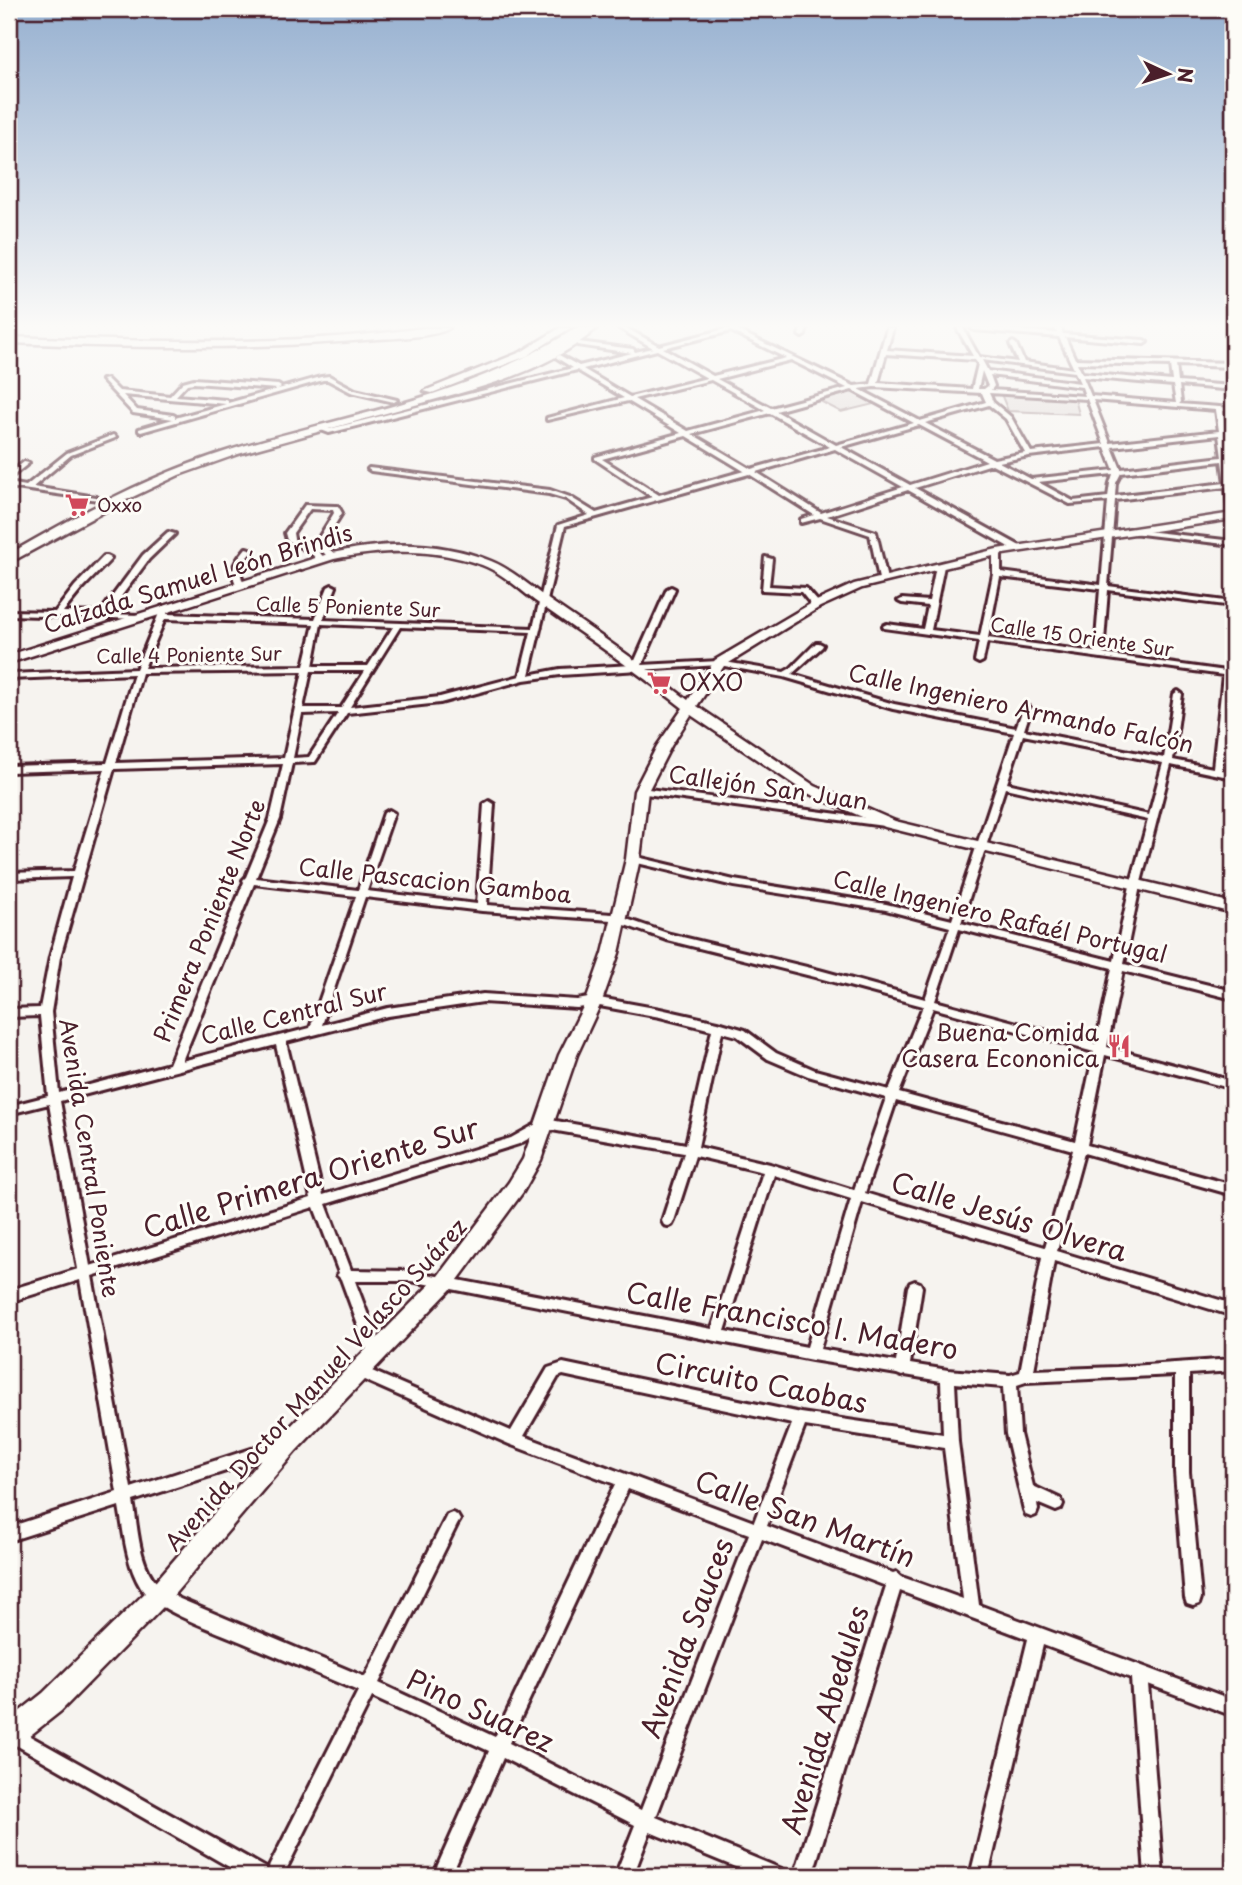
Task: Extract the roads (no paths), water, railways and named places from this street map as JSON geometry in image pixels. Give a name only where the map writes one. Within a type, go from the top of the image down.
[{"type":"main road","points":[[9,547],[96,499],[215,449],[336,416]]},
{"type":"main road","points":[[9,559],[85,515],[160,480],[230,453],[369,416]]},
{"type":"street","points":[[166,416],[179,418]]},
{"type":"street","points":[[141,430],[186,416]]},
{"type":"street","points":[[346,424],[379,416]]},
{"type":"street","points":[[549,419],[561,416]]},
{"type":"street","points":[[659,416],[820,516],[873,534],[883,579]]},
{"type":"street","points":[[658,498],[597,458],[751,416]]},
{"type":"street","points":[[779,416],[1017,548]]},
{"type":"street","points":[[905,416],[1072,503],[1231,484]]},
{"type":"street","points":[[524,678],[562,525],[947,416]]},
{"type":"street","points":[[1006,416],[1029,454]]},
{"type":"street","points":[[1096,416],[1118,471],[1113,483],[1099,654]]},
{"type":"street","points":[[1220,416],[1230,459],[1233,516]]},
{"type":"street","points":[[804,521],[994,461],[1029,454],[1233,431]]},
{"type":"street","points":[[27,487],[69,454],[113,437]]},
{"type":"street","points":[[1030,481],[1230,459]]},
{"type":"street","points":[[9,478],[26,463]]},
{"type":"street","points":[[371,469],[550,492],[568,498],[596,516]]},
{"type":"street","points":[[10,487],[27,487],[96,499]]},
{"type":"street","points":[[308,508],[335,508],[338,513],[319,544],[326,558],[291,540],[289,533],[308,508]]},
{"type":"street","name":"Avenida Doctor Manuel Velasco Suárez","points":[[10,1735],[52,1702],[158,1596],[288,1444],[445,1282],[516,1187],[532,1160],[568,1055],[594,1002],[611,953],[632,859],[641,791],[719,663],[816,605],[842,592],[883,579],[1017,548],[1233,516]]},
{"type":"street","points":[[1131,531],[1233,543]]},
{"type":"street","points":[[102,615],[146,557],[171,534]]},
{"type":"street","name":"Calzada Samuel León Brindis","points":[[9,659],[326,558],[387,547],[447,551],[490,564],[810,789],[890,824],[982,849],[1233,908]]},
{"type":"street","points":[[240,584],[235,575],[236,568],[249,550]]},
{"type":"street","points":[[979,661],[997,574],[997,552]]},
{"type":"street","points":[[58,614],[107,558]]},
{"type":"street","points":[[768,559],[765,588],[803,590],[816,605]]},
{"type":"street","points":[[927,631],[940,566]]},
{"type":"street","points":[[997,574],[1233,604]]},
{"type":"street","name":"Primera Poniente Norte","points":[[174,1066],[275,819],[317,622],[332,587]]},
{"type":"street","points":[[637,666],[671,589]]},
{"type":"street","points":[[902,601],[932,604]]},
{"type":"street","name":"Calle 5 Poniente Sur","points":[[163,612],[317,622],[534,630]]},
{"type":"street","name":"Avenida Central Poniente","points":[[158,1596],[144,1580],[135,1553],[127,1496],[54,1099],[45,1012],[55,957],[78,874],[139,671],[163,612]]},
{"type":"street","points":[[9,613],[139,617]]},
{"type":"street","points":[[9,769],[312,760],[317,757],[398,625]]},
{"type":"street","name":"Calle 15 Oriente Sur","points":[[887,626],[1230,674]]},
{"type":"street","points":[[785,675],[794,670],[818,645]]},
{"type":"street","name":"Calle Ingeniero Armando Falcón","points":[[300,711],[346,710],[440,700],[560,671],[719,663],[785,675],[893,706],[1233,775]]},
{"type":"street","name":"Calle 4 Poniente Sur","points":[[9,676],[139,671],[371,668]]},
{"type":"street","points":[[1217,771],[1230,674]]},
{"type":"street","points":[[1026,1376],[1049,1255],[1080,1147],[1135,886],[1168,761],[1178,694]]},
{"type":"street","points":[[812,1354],[858,1195],[929,1004],[1027,709]]},
{"type":"street","points":[[1002,785],[1151,818]]},
{"type":"street","name":"Callejón San Juan","points":[[641,791],[890,824]]},
{"type":"street","points":[[482,908],[489,804]]},
{"type":"street","points":[[315,1030],[389,813]]},
{"type":"street","name":"Calle Ingeniero Rafaél Portugal","points":[[632,859],[734,883],[886,907],[1233,995]]},
{"type":"street","points":[[9,876],[78,874]]},
{"type":"street","name":"Calle Pascacion Gamboa","points":[[248,880],[482,908],[612,917],[667,937],[1233,1085]]},
{"type":"street","name":"Calle Central Sur","points":[[9,1111],[280,1038],[388,1012],[483,998],[594,1002],[718,1026],[741,1033],[772,1056],[812,1073],[1233,1189]]},
{"type":"street","points":[[9,1013],[45,1012]]},
{"type":"street","points":[[668,1221],[691,1150],[718,1026]]},
{"type":"street","points":[[280,1038],[318,1200],[376,1355]]},
{"type":"street","name":"Calle Jesús Olvera","points":[[545,1124],[691,1150],[770,1170],[1233,1310]]},
{"type":"street","name":"Calle Primera Oriente Sur","points":[[9,1296],[515,1141],[545,1124]]},
{"type":"street","points":[[717,1334],[770,1170]]},
{"type":"street","name":"Calle Francisco I. Madero","points":[[344,1275],[411,1276],[812,1354],[948,1376],[1010,1381],[1026,1376],[1233,1366]]},
{"type":"street","points":[[902,1370],[915,1287]]},
{"type":"street","name":"Circuito Caobas","points":[[514,1439],[553,1371],[563,1368],[801,1419],[951,1442]]},
{"type":"street","points":[[1182,1369],[1182,1472],[1193,1598]]},
{"type":"street","name":"Calle San Martín","points":[[360,1372],[514,1439],[1233,1708]]},
{"type":"street","points":[[948,1376],[951,1442],[972,1609]]},
{"type":"street","points":[[1010,1381],[1013,1434],[1031,1510]]},
{"type":"street","name":"Avenida Sauces","points":[[624,1876],[801,1419]]},
{"type":"street","points":[[9,1534],[288,1444]]},
{"type":"street","points":[[442,1876],[499,1747],[624,1481]]},
{"type":"street","points":[[1027,1490],[1056,1504]]},
{"type":"street","points":[[274,1876],[452,1520]]},
{"type":"street","name":"Avenida Abedules","points":[[803,1876],[896,1580]]},
{"type":"street","name":"Pino Suarez","points":[[158,1596],[369,1687],[499,1747],[645,1821],[778,1876]]},
{"type":"street","points":[[979,1876],[1037,1636]]},
{"type":"street","points":[[1139,1674],[1154,1876]]},
{"type":"street","points":[[10,1735],[262,1876]]},
{"type":"place","name":"Oxxo","points":[[77,505]]},
{"type":"place","name":"OXXO","points":[[659,683]]},
{"type":"place","name":"Buena Comida Casera Econonica","points":[[1119,1046]]}]
